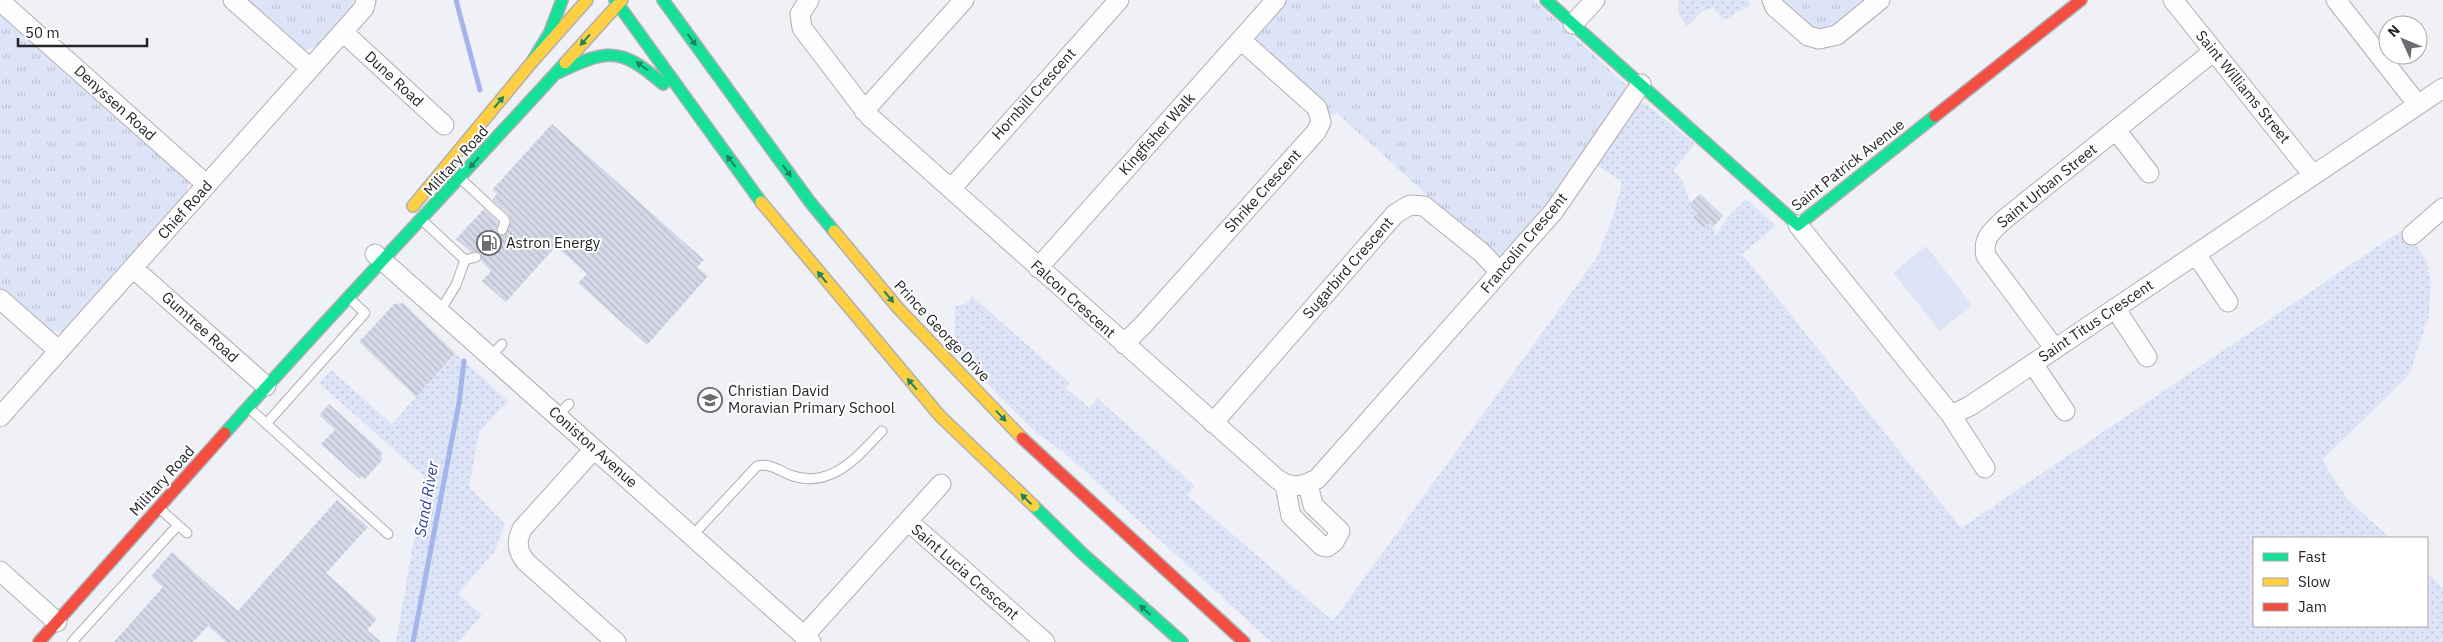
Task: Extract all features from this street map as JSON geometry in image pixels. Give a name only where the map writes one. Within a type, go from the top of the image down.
[{"type":"main road","points":[[532,62],[554,25],[562,0]]},
{"type":"main road","name":"Military Road","points":[[405,217],[532,62],[587,0]]},
{"type":"main road","name":"Prince George Drive","points":[[663,0],[810,202],[898,308],[1036,452],[1244,642]]},
{"type":"main road","points":[[1546,0],[1641,84]]},
{"type":"main road","name":"Saint Patrick Avenue","points":[[1641,84],[1798,224],[2081,0]]},
{"type":"main road","points":[[619,1],[713,138],[776,221],[940,416],[1083,554],[1182,642]]},
{"type":"main road","name":"Military Road","points":[[41,641],[308,340],[379,257],[422,220],[619,1]]},
{"type":"main road","points":[[554,74],[591,56],[612,54],[624,56],[646,68],[713,138]]},
{"type":"main road","name":"Military Road","points":[[308,340],[349,298],[379,257],[386,238]]},
{"type":"street","points":[[233,0],[310,68]]},
{"type":"street","name":"Chief Road","points":[[0,417],[343,32],[364,8],[366,0]]},
{"type":"street","name":"Falcon Crescent","points":[[809,0],[800,14],[802,28],[864,111],[1038,268],[1285,485]]},
{"type":"street","points":[[864,111],[964,0]]},
{"type":"street","name":"Hornbill Crescent","points":[[951,189],[1119,0]]},
{"type":"street","name":"Kingfisher Walk","points":[[1038,268],[1276,0]]},
{"type":"street","points":[[1573,24],[1595,0]]},
{"type":"street","points":[[1772,0],[1776,7],[1808,36],[1819,40],[1837,35],[1880,0]]},
{"type":"street","name":"Saint Williams Street","points":[[2173,0],[2312,175]]},
{"type":"street","points":[[2336,0],[2418,105]]},
{"type":"street","name":"Denyssen Road","points":[[0,1],[207,185]]},
{"type":"street","name":"Dune Road","points":[[343,32],[444,125]]},
{"type":"street","name":"Shrike Crescent","points":[[1124,344],[1310,139],[1321,122],[1317,108],[1241,40]]},
{"type":"street","name":"Saint Urban Street","points":[[2055,349],[1986,256],[1984,246],[1988,235],[2006,218],[2214,52]]},
{"type":"street","name":"Francolin Crescent","points":[[1308,484],[1316,479],[1554,211],[1641,84]]},
{"type":"street","name":"Saint Titus Crescent","points":[[1951,415],[1970,406],[2443,88]]},
{"type":"street","points":[[2116,130],[2149,173]]},
{"type":"street","name":"Sugarbird Crescent","points":[[1213,423],[1389,221],[1403,208],[1410,205],[1424,206],[1482,253],[1500,272]]},
{"type":"street","points":[[2412,235],[2443,208]]},
{"type":"street","points":[[1798,224],[1951,415],[1985,468]]},
{"type":"street","points":[[2196,254],[2228,302]]},
{"type":"street","name":"Coniston Avenue","points":[[379,257],[440,311],[496,350],[563,410],[594,449],[808,639]]},
{"type":"street","name":"Gumtree Road","points":[[133,268],[266,386]]},
{"type":"street","points":[[0,299],[59,352]]},
{"type":"street","points":[[2115,308],[2146,356]]},
{"type":"street","points":[[2033,364],[2065,411]]},
{"type":"street","points":[[594,449],[522,530],[517,546],[520,555],[526,562],[616,642]]},
{"type":"street","name":"Saint Lucia Crescent","points":[[808,639],[941,484]]},
{"type":"street","points":[[1308,484],[1313,505],[1340,531],[1334,542],[1327,547],[1322,546],[1291,516],[1285,485],[1296,487],[1308,484]]},
{"type":"street","name":"Saint Lucia Crescent","points":[[908,521],[1045,642]]},
{"type":"street","points":[[0,570],[57,622]]},
{"type":"lane","points":[[460,178],[504,218],[505,222],[502,230]]},
{"type":"lane","points":[[422,220],[465,260]]},
{"type":"lane","points":[[465,260],[476,257]]},
{"type":"lane","points":[[440,311],[456,285],[465,260]]},
{"type":"lane","points":[[266,424],[365,313],[349,298]]},
{"type":"lane","points":[[248,407],[388,534]]},
{"type":"lane","points":[[692,536],[757,466],[768,465],[805,479],[818,479],[830,476],[857,457],[882,431]]},
{"type":"lane","points":[[158,508],[187,533]]},
{"type":"lane","points":[[72,642],[135,561],[178,525]]},
{"type":"lane","points":[[121,549],[135,561]]},
{"type":"green space","points":[[243,0],[354,0],[353,7],[318,46],[305,50],[292,44]]},
{"type":"green space","points":[[1285,0],[1534,0],[1626,85],[1625,94],[1543,212],[1503,255],[1495,257],[1337,113],[1325,117],[1256,44],[1256,34]]},
{"type":"green space","points":[[1679,0],[1749,0],[1751,5],[1724,20],[1713,8],[1707,9],[1686,26],[1678,12]]},
{"type":"green space","points":[[1779,0],[1869,0],[1832,30],[1818,33]]},
{"type":"green space","points":[[0,13],[184,174],[189,184],[185,195],[65,331],[46,329],[38,324],[0,290]]},
{"type":"green space","points":[[1645,103],[1695,144],[1673,171],[1684,185],[1690,202],[1698,213],[1693,218],[1704,228],[1709,223],[1717,235],[1726,219],[1746,199],[1776,226],[1742,254],[1961,528],[2405,228],[2425,258],[2431,280],[2429,316],[2409,375],[2322,460],[2348,500],[2389,537],[2253,537],[2253,627],[2428,627],[2428,573],[2443,588],[2443,642],[1271,642],[1065,453],[1034,431],[955,352],[955,307],[966,303],[972,296],[1070,383],[1066,388],[1089,408],[1097,398],[1195,486],[1187,495],[1333,621],[1597,257],[1612,219],[1622,182],[1595,164],[1638,104]]},
{"type":"green space","points":[[1926,246],[1972,305],[1940,331],[1893,273]]},
{"type":"green space","points":[[455,353],[508,401],[479,432],[469,487],[505,524],[495,551],[458,594],[482,615],[458,642],[396,642],[425,477],[319,383],[331,370],[392,424]]},
{"type":"building","points":[[552,124],[704,260],[697,267],[708,276],[647,345],[578,283],[587,274],[556,246],[506,302],[482,281],[491,271],[481,261],[481,253],[471,252],[456,239],[484,209],[498,222],[496,231],[498,234],[503,236],[506,234],[511,220],[508,214],[492,199],[497,194],[492,190]]},
{"type":"building","points":[[1700,194],[1723,216],[1713,227],[1709,223],[1704,228],[1693,217],[1698,213],[1689,204]]},
{"type":"building","points":[[403,303],[455,353],[416,397],[359,342],[394,304]]},
{"type":"building","points":[[329,404],[383,453],[380,456],[383,459],[365,479],[362,476],[360,479],[321,444],[335,430],[319,415]]},
{"type":"building","points":[[337,500],[368,527],[326,573],[377,619],[367,630],[381,642],[226,642],[208,626],[193,642],[114,642],[163,587],[151,576],[172,552],[238,611]]},
{"type":"waterway","name":"Sand River","points":[[456,0],[480,90]]},
{"type":"waterway","name":"Sand River","points":[[413,642],[459,403],[464,361]]},
{"type":"traffic: fast","points":[[532,62],[550,32],[562,0]]},
{"type":"traffic: fast","points":[[615,0],[761,202]]},
{"type":"traffic: fast","points":[[663,0],[810,202],[834,231]]},
{"type":"traffic: fast","points":[[1546,0],[1798,225],[1935,116]]},
{"type":"traffic: fast","points":[[555,74],[587,60],[612,55],[623,57],[635,63],[663,84]]},
{"type":"traffic: fast","points":[[225,433],[565,63]]},
{"type":"traffic: fast","points":[[1034,506],[1083,554],[1182,642]]},
{"type":"traffic: slow","points":[[413,206],[532,62],[587,0]]},
{"type":"traffic: slow","points":[[565,63],[622,0]]},
{"type":"traffic: slow","points":[[761,202],[940,416],[1034,506]]},
{"type":"traffic: slow","points":[[834,231],[898,308],[1022,438]]},
{"type":"traffic: jam","points":[[1935,116],[2081,0]]},
{"type":"traffic: jam","points":[[39,642],[225,433]]},
{"type":"traffic: jam","points":[[1022,438],[1244,642]]},
{"type":"place","name":"Astron Energy","points":[[489,243]]},
{"type":"place","name":"Christian David Moravian Primary School","points":[[710,400]]}]
